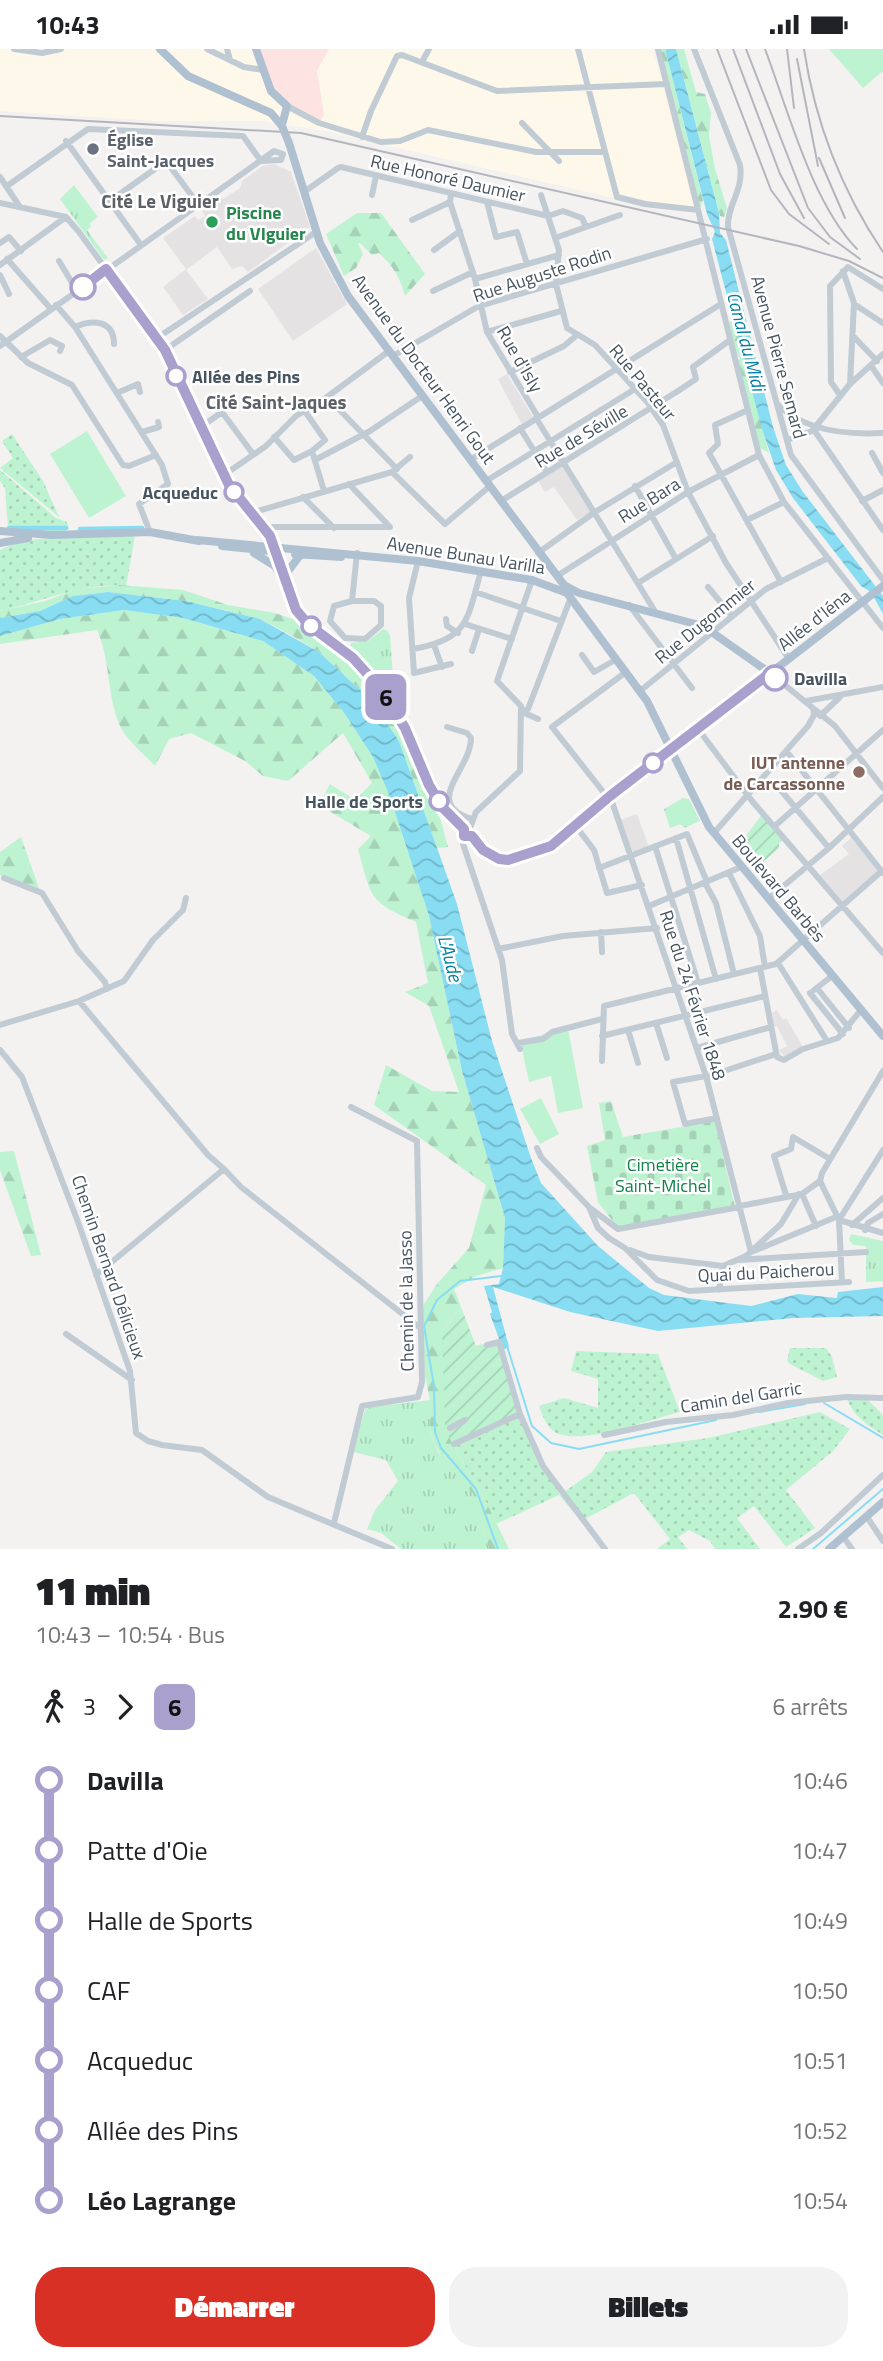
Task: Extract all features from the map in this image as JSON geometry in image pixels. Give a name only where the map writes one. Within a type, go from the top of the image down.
[{"type":"main road","points":[[160,49],[188,76],[279,118]]},
{"type":"main road","points":[[256,49],[271,91],[287,106],[279,118]]},
{"type":"main road","points":[[279,100],[271,106],[279,118]]},
{"type":"main road","name":"Avenue du Docteur Henri Gout","points":[[279,118],[316,232],[348,296],[556,576]]},
{"type":"main road","points":[[0,531],[51,535]]},
{"type":"main road","name":"Avenue Bunau Varilla","points":[[51,535],[150,532],[240,549],[274,549],[301,554],[371,555],[532,580],[558,586],[574,596],[629,605],[714,631],[770,673]]},
{"type":"main road","points":[[0,543],[51,535]]},
{"type":"main road","name":"Avenue Bunau Varilla","points":[[197,540],[357,555]]},
{"type":"main road","points":[[240,549],[268,560],[285,585]]},
{"type":"main road","points":[[285,585],[288,571],[301,554]]},
{"type":"main road","points":[[556,576],[558,586]]},
{"type":"main road","name":"Allée d'Iéna","points":[[671,750],[883,586]]},
{"type":"main road","points":[[574,596],[640,691],[671,750]]},
{"type":"main road","name":"Boulevard Barbès","points":[[671,750],[714,833],[768,899],[807,939],[832,976],[883,1035]]},
{"type":"main road","points":[[829,1549],[883,1502]]},
{"type":"street","points":[[14,49],[42,53],[61,49]]},
{"type":"street","points":[[207,49],[257,72],[263,70]]},
{"type":"street","points":[[227,49],[230,60]]},
{"type":"street","points":[[422,62],[429,49]]},
{"type":"street","points":[[578,49],[617,197],[656,206],[698,209]]},
{"type":"street","points":[[658,49],[759,455],[784,502],[883,628]]},
{"type":"street","name":"Avenue Pierre Semard","points":[[694,49],[740,165],[741,186],[728,222],[791,455],[802,474],[883,580]]},
{"type":"street","points":[[362,137],[370,111],[397,56],[422,62],[497,91],[667,84]]},
{"type":"street","points":[[287,106],[299,115],[362,137],[387,142],[407,140],[423,131],[435,131],[548,153],[604,152]]},
{"type":"street","points":[[279,118],[299,115]]},
{"type":"street","points":[[522,123],[548,153],[559,161]]},
{"type":"street","points":[[7,186],[66,141],[88,128],[243,136],[261,161],[2,341],[28,363],[72,385],[123,465],[129,466],[156,455]]},
{"type":"street","points":[[66,141],[141,245]]},
{"type":"street","points":[[110,201],[166,161],[198,204]]},
{"type":"street","name":"Rue Honoré Daumier","points":[[304,192],[340,168],[548,216],[564,211],[582,218],[586,227]]},
{"type":"street","points":[[372,195],[376,176]]},
{"type":"street","points":[[0,177],[20,207]]},
{"type":"street","points":[[412,220],[447,202],[433,189]]},
{"type":"street","name":"Rue d'Isly","points":[[451,194],[447,202],[460,231],[474,276],[487,332],[656,613]]},
{"type":"street","name":"Rue Pasteur","points":[[541,195],[559,255],[556,284],[567,328],[594,345],[652,409],[667,432],[688,492],[712,536],[749,602],[789,659]]},
{"type":"street","points":[[487,202],[496,237],[517,232],[527,264]]},
{"type":"street","points":[[0,203],[66,217],[106,269],[165,350],[224,475],[262,527],[274,549],[296,610],[304,621],[353,658],[380,688],[405,728],[429,785],[442,807],[467,828],[469,837],[463,844],[498,949],[512,1034],[519,1046],[543,1039],[552,1032],[602,1019]]},
{"type":"street","points":[[555,238],[620,215]]},
{"type":"street","points":[[0,265],[66,217]]},
{"type":"street","points":[[434,250],[460,231]]},
{"type":"street","points":[[157,338],[316,232]]},
{"type":"street","points":[[0,243],[9,237],[21,251]]},
{"type":"street","name":"Rue Auguste Rodin","points":[[224,475],[304,410],[391,354],[482,305],[707,239]]},
{"type":"street","points":[[433,291],[474,276],[559,255]]},
{"type":"street","points":[[7,259],[75,327],[156,455],[168,484],[139,504],[150,532]]},
{"type":"street","points":[[59,261],[77,291]]},
{"type":"street","points":[[846,269],[883,289]]},
{"type":"street","points":[[846,269],[854,303],[850,384]]},
{"type":"street","points":[[840,395],[831,382],[830,286],[846,269]]},
{"type":"street","points":[[0,275],[9,294]]},
{"type":"street","points":[[165,350],[250,291]]},
{"type":"street","points":[[470,460],[721,304]]},
{"type":"street","points":[[857,306],[883,323]]},
{"type":"street","points":[[487,332],[561,311]]},
{"type":"street","points":[[75,327],[89,321],[100,321],[107,327],[114,344]]},
{"type":"street","points":[[510,372],[564,346],[577,335]]},
{"type":"street","points":[[855,338],[874,364],[883,383]]},
{"type":"street","points":[[21,357],[45,340],[55,341],[62,346],[60,351]]},
{"type":"street","name":"Rue de Séville","points":[[501,501],[696,379],[693,367],[730,340]]},
{"type":"street","points":[[787,440],[815,427],[850,384],[883,354]]},
{"type":"street","points":[[117,393],[138,384],[140,391]]},
{"type":"street","points":[[327,397],[364,433],[445,524],[488,484],[635,389]]},
{"type":"street","points":[[315,460],[422,396]]},
{"type":"street","points":[[776,402],[795,418],[815,427],[857,434],[883,433]]},
{"type":"street","points":[[274,437],[294,460],[312,451],[325,440],[304,410]]},
{"type":"street","points":[[748,410],[715,425],[718,444],[709,453],[781,582]]},
{"type":"street","points":[[201,427],[222,412],[253,454]]},
{"type":"street","points":[[142,432],[159,428],[158,422]]},
{"type":"street","points":[[815,427],[816,433],[882,528]]},
{"type":"street","points":[[520,428],[547,472]]},
{"type":"street","points":[[312,451],[324,491]]},
{"type":"street","points":[[872,453],[883,473]]},
{"type":"street","name":"Rue Bara","points":[[556,576],[688,492],[759,455]]},
{"type":"street","points":[[251,513],[395,470],[410,457]]},
{"type":"street","points":[[538,553],[595,512],[677,462]]},
{"type":"street","points":[[262,527],[390,527],[349,484]]},
{"type":"street","points":[[635,487],[677,559]]},
{"type":"street","points":[[862,502],[883,490]]},
{"type":"street","points":[[303,497],[334,528]]},
{"type":"street","points":[[747,520],[784,502]]},
{"type":"street","points":[[638,583],[712,536]]},
{"type":"street","points":[[352,601],[357,555]]},
{"type":"street","name":"Rue Dugommier","points":[[640,691],[749,602],[828,558]]},
{"type":"street","points":[[418,561],[409,598],[414,673],[451,664]]},
{"type":"street","points":[[413,649],[434,645],[458,633],[465,624],[481,571]]},
{"type":"street","points":[[467,828],[476,812],[519,774],[521,706],[497,681],[532,580]]},
{"type":"street","points":[[708,587],[732,616]]},
{"type":"street","points":[[475,592],[561,621]]},
{"type":"street","points":[[522,712],[528,709],[561,621],[574,596]]},
{"type":"street","points":[[352,601],[374,601],[381,606],[381,625],[365,639],[345,638],[330,621],[334,606],[352,601]]},
{"type":"street","points":[[629,605],[692,688]]},
{"type":"street","points":[[446,619],[447,626],[458,633]]},
{"type":"street","points":[[465,624],[512,639]]},
{"type":"street","points":[[472,651],[479,629]]},
{"type":"street","points":[[434,645],[442,667]]},
{"type":"street","points":[[582,656],[594,672],[617,659]]},
{"type":"street","name":"Rue du 24 Février 1848","points":[[626,672],[552,726],[609,797],[687,1015],[706,1077],[751,1252]]},
{"type":"street","points":[[770,673],[831,722],[883,788]]},
{"type":"street","points":[[804,701],[882,689]]},
{"type":"street","points":[[714,833],[751,795],[808,726],[841,697]]},
{"type":"street","points":[[808,726],[814,715],[813,708]]},
{"type":"street","points":[[829,708],[831,722]]},
{"type":"street","points":[[522,712],[538,719]]},
{"type":"street","points":[[447,727],[467,733],[471,738],[461,773],[448,788],[447,796],[455,810],[472,819]]},
{"type":"street","points":[[698,729],[883,953]]},
{"type":"street","points":[[776,825],[883,730]]},
{"type":"street","name":"Allée d'Iéna","points":[[469,837],[491,856],[508,860],[551,846],[671,750]]},
{"type":"street","points":[[602,1061],[604,1006],[778,963],[883,871],[787,752]]},
{"type":"street","points":[[774,782],[829,848]]},
{"type":"street","points":[[768,899],[849,831],[883,797]]},
{"type":"street","points":[[575,825],[593,847],[607,893],[642,885]]},
{"type":"street","points":[[599,868],[687,834],[716,903],[734,974]]},
{"type":"street","points":[[676,838],[716,979]]},
{"type":"street","points":[[654,846],[698,983]]},
{"type":"street","points":[[649,906],[741,867]]},
{"type":"street","points":[[729,873],[760,936],[765,996],[777,1055],[784,1060],[830,1040],[846,1031],[861,1010]]},
{"type":"street","points":[[4,878],[42,893],[78,951],[105,982],[107,989]]},
{"type":"street","points":[[0,1025],[79,1000],[107,989],[130,975],[153,940],[183,910],[186,898]]},
{"type":"street","points":[[498,949],[563,936],[657,928]]},
{"type":"street","points":[[601,932],[602,952]]},
{"type":"street","points":[[876,945],[883,939]]},
{"type":"street","points":[[778,963],[830,1040]]},
{"type":"street","points":[[802,1000],[832,976]]},
{"type":"street","points":[[814,991],[846,1031]]},
{"type":"street","points":[[602,1036],[765,996]]},
{"type":"street","points":[[79,1000],[208,1155],[241,1187],[419,1328]]},
{"type":"street","points":[[656,1023],[667,1058]]},
{"type":"street","points":[[697,1048],[771,1027]]},
{"type":"street","points":[[628,1030],[638,1063]]},
{"type":"street","name":"Chemin Bernard Délicieux","points":[[0,1050],[22,1077],[54,1155],[132,1380],[133,1424],[141,1438],[162,1445],[202,1450],[268,1497],[393,1549]]},
{"type":"street","points":[[717,1118],[685,1124],[673,1082],[706,1077],[777,1055]]},
{"type":"street","points":[[751,1252],[781,1224],[801,1194],[820,1181],[830,1159],[883,1071]]},
{"type":"street","name":"Chemin de la Jasso","points":[[334,1523],[362,1406],[418,1397],[421,1392],[417,1142],[351,1107]]},
{"type":"street","points":[[786,1195],[774,1156],[791,1149],[793,1137],[830,1159]]},
{"type":"street","name":"Quai du Paicherou","points":[[537,1148],[541,1157],[589,1207],[598,1228],[625,1248],[657,1280],[680,1289],[719,1290],[845,1282],[839,1253]]},
{"type":"street","points":[[625,1248],[649,1257],[723,1266],[751,1252],[838,1219],[883,1150]]},
{"type":"street","points":[[877,1160],[883,1167]]},
{"type":"street","points":[[96,1275],[224,1169]]},
{"type":"street","points":[[820,1181],[838,1219],[839,1253]]},
{"type":"street","points":[[589,1207],[618,1229],[801,1194]]},
{"type":"street","points":[[801,1194],[816,1226]]},
{"type":"street","points":[[852,1225],[883,1198]]},
{"type":"street","points":[[865,1230],[869,1223],[883,1214]]},
{"type":"street","points":[[838,1219],[865,1230],[883,1233]]},
{"type":"street","points":[[738,1260],[866,1252]]},
{"type":"street","points":[[643,1265],[649,1257]]},
{"type":"street","points":[[719,1290],[723,1266]]},
{"type":"street","points":[[66,1334],[132,1380]]},
{"type":"street","points":[[487,1345],[499,1342],[520,1414],[552,1482],[605,1549]]},
{"type":"street","name":"Camin del Garric","points":[[604,1435],[666,1422],[733,1415],[788,1403],[846,1397],[883,1398]]},
{"type":"street","points":[[454,1444],[520,1414]]},
{"type":"street","points":[[450,1428],[465,1420]]},
{"type":"street","points":[[798,1549],[821,1533],[883,1475]]},
{"type":"street","points":[[867,1517],[883,1541]]},
{"type":"street","points":[[844,1538],[852,1549]]},
{"type":"shaded area","points":[[0,49],[653,49],[697,214],[609,197],[325,131],[262,121],[157,121],[0,111]]},
{"type":"shaded area","points":[[260,49],[329,49],[317,71],[324,115],[319,123],[276,95]]},
{"type":"shaded area","points":[[274,164],[291,172],[310,227],[248,272],[242,266],[232,269],[217,247],[186,270],[208,299],[183,315],[163,287],[186,269],[163,238],[195,216],[198,220],[205,216],[201,209],[207,205],[210,208],[221,197],[223,199],[240,188],[242,181],[263,166]]},
{"type":"shaded area","points":[[316,248],[347,304],[293,341],[258,289]]},
{"type":"shaded area","points":[[507,374],[533,417],[522,425],[498,379]]},
{"type":"shaded area","points":[[564,465],[592,511],[577,520],[554,487],[545,492],[538,481]]},
{"type":"shaded area","points":[[637,814],[649,847],[635,853],[631,850],[620,820]]},
{"type":"shaded area","points":[[851,838],[879,872],[844,904],[820,875],[849,854],[842,846]]},
{"type":"shaded area","points":[[777,1010],[783,1020],[786,1018],[803,1047],[785,1057],[779,1050],[787,1046],[777,1026],[774,1027],[772,1013]]},
{"type":"green space","points":[[660,49],[665,49],[703,200],[700,208]]},
{"type":"green space","points":[[676,49],[684,49],[696,92],[705,94],[711,113],[709,136],[715,169],[727,208],[724,217],[720,216]]},
{"type":"green space","points":[[829,49],[883,49],[883,71],[863,88]]},
{"type":"green space","points":[[74,185],[98,217],[90,223],[91,227],[87,230],[108,258],[104,260],[60,199]]},
{"type":"green space","points":[[357,213],[381,213],[425,274],[405,296],[398,277],[388,263],[379,253],[372,255],[360,243],[363,254],[356,268],[344,276],[326,234]]},
{"type":"green space","points":[[735,322],[769,453],[760,448],[737,362],[740,358],[734,350],[728,323]]},
{"type":"green space","points":[[87,431],[126,496],[89,518],[50,454]]},
{"type":"green space","points":[[12,434],[43,481],[59,517],[0,468],[13,458],[2,441]]},
{"type":"green space","points":[[0,470],[56,518],[67,522],[69,529],[60,532],[8,529],[5,488],[0,481]]},
{"type":"green space","points":[[135,536],[126,586],[78,590],[0,611],[0,550],[30,540],[48,538]]},
{"type":"green space","points":[[119,585],[183,590],[228,605],[275,613],[298,621],[335,647],[360,668],[387,700],[441,821],[448,847],[437,848],[399,741],[372,701],[319,652],[260,619],[186,601],[108,592],[73,596],[40,611],[0,618],[0,611],[45,601],[77,589]]},
{"type":"green space","points":[[124,610],[183,618],[263,641],[314,676],[345,714],[373,757],[390,797],[429,916],[462,1071],[505,1218],[503,1268],[476,1276],[454,1289],[461,1307],[442,1330],[452,1443],[509,1549],[489,1549],[474,1496],[444,1464],[430,1432],[430,1400],[420,1352],[418,1322],[424,1304],[437,1284],[469,1248],[486,1185],[374,1105],[386,1065],[432,1091],[459,1092],[429,1006],[405,992],[428,983],[416,922],[380,903],[370,889],[358,849],[371,836],[319,805],[330,784],[355,800],[372,783],[343,733],[288,781],[263,776],[245,761],[191,733],[169,739],[155,766],[132,743],[119,723],[97,630],[0,644],[0,636],[60,619]]},
{"type":"green space","points":[[383,629],[388,631],[390,636],[395,703],[349,648],[351,643],[368,641]]},
{"type":"green space","points":[[683,798],[689,799],[700,821],[684,828],[681,824],[670,828],[664,809]]},
{"type":"green space","points":[[763,813],[785,839],[762,863],[742,841]]},
{"type":"green space","points":[[21,837],[40,891],[0,875],[0,852]]},
{"type":"green space","points":[[568,1029],[583,1108],[558,1113],[551,1076],[529,1082],[520,1040]]},
{"type":"green space","points":[[541,1098],[559,1134],[540,1144],[520,1109]]},
{"type":"green space","name":"Cimetière Saint-Michel","points":[[611,1101],[623,1137],[715,1121],[735,1207],[618,1228],[598,1202],[587,1146],[605,1140],[599,1103]]},
{"type":"green space","points":[[14,1151],[41,1255],[31,1256],[0,1170],[0,1152]]},
{"type":"green space","points":[[851,1234],[883,1241],[883,1281],[866,1282],[866,1246],[853,1245],[849,1240]]},
{"type":"green space","points":[[461,1307],[476,1346],[497,1340],[518,1413],[452,1443],[445,1429],[442,1330]]},
{"type":"green space","points":[[790,1348],[826,1348],[832,1357],[837,1377],[823,1381],[790,1364],[787,1361]]},
{"type":"green space","points":[[576,1351],[658,1354],[680,1412],[605,1433],[575,1436],[553,1431],[539,1406],[564,1398],[598,1408],[598,1379],[571,1371]]},
{"type":"green space","points":[[847,1399],[867,1399],[883,1415],[883,1435],[857,1416]]},
{"type":"green space","points":[[430,1400],[430,1432],[439,1454],[474,1495],[489,1549],[401,1549],[381,1533],[367,1529],[375,1510],[398,1481],[386,1460],[353,1452],[365,1410]]},
{"type":"green space","points":[[820,1412],[850,1429],[833,1451],[786,1490],[815,1528],[786,1547],[754,1506],[737,1518],[760,1549],[715,1549],[710,1541],[689,1530],[678,1537],[687,1549],[657,1549],[670,1539],[634,1493],[581,1521],[559,1495],[496,1524],[452,1443],[518,1413],[560,1495],[592,1472],[606,1452],[708,1438]]},
{"type":"water","name":"Canal du Midi","points":[[665,49],[676,49],[719,213],[720,233],[726,240],[773,427],[786,465],[803,492],[883,596],[883,614],[871,592],[861,586],[793,498],[776,470],[762,429],[712,239],[715,232],[707,214]]},
{"type":"water","name":"L'Aude","points":[[108,592],[186,601],[260,619],[319,652],[372,701],[399,741],[457,904],[492,1041],[541,1183],[598,1246],[649,1288],[664,1295],[751,1306],[798,1294],[837,1298],[838,1292],[883,1287],[883,1316],[793,1318],[658,1331],[570,1312],[493,1287],[509,1347],[503,1350],[490,1314],[492,1312],[484,1286],[499,1284],[503,1268],[505,1218],[462,1071],[429,916],[390,797],[373,757],[345,714],[314,676],[263,641],[183,618],[124,610],[60,619],[0,636],[0,618],[40,611],[73,596]]},
{"type":"waterway","points":[[9,528],[66,528]]},
{"type":"waterway","points":[[80,529],[142,528]]},
{"type":"waterway","points":[[498,1549],[476,1489],[441,1448],[435,1432],[434,1386],[424,1326],[437,1300],[460,1281],[501,1276]]},
{"type":"waterway","points":[[507,1346],[532,1426],[551,1443],[579,1449],[716,1420]]},
{"type":"waterway","points":[[824,1403],[883,1438]]},
{"type":"waterway","points":[[759,1412],[805,1404]]},
{"type":"waterway","points":[[813,1549],[883,1489]]},
{"type":"railway","points":[[717,49],[771,190],[789,214],[829,244]]},
{"type":"railway","points":[[733,49],[780,174],[804,218]]},
{"type":"railway","points":[[746,49],[808,208],[830,237],[860,259]]},
{"type":"railway","points":[[765,49],[814,182],[841,230],[857,249]]},
{"type":"railway","points":[[787,49],[794,108]]},
{"type":"railway","points":[[804,49],[815,103],[832,155],[855,205],[883,252]]},
{"type":"railway","points":[[797,59],[818,166]]},
{"type":"railway","points":[[0,116],[301,133],[799,246],[849,261],[883,278]]},
{"type":"railway","points":[[819,158],[845,218]]},
{"type":"bus line","name":"6","points":[[83,287],[106,269],[157,338],[229,485],[270,536],[289,597],[296,610],[309,625],[353,658],[380,688],[405,728],[429,785],[442,807],[464,829],[464,836],[472,836],[491,856],[508,860],[551,846],[610,796],[770,673],[775,678]]},
{"type":"place","name":"Église Saint-Jacques","points":[[93,149]]},
{"type":"place","name":"Piscine du VIguier","points":[[212,222]]},
{"type":"place","name":"Allée des Pins","points":[[176,376]]},
{"type":"place","name":"Acqueduc","points":[[234,492]]},
{"type":"place","name":"Davilla","points":[[775,678]]},
{"type":"place","name":"IUT antenne de Carcassonne","points":[[859,772]]},
{"type":"place","name":"Halle de Sports","points":[[439,801]]},
{"type":"district","name":"Cité Le Viguier","points":[[160,200]]},
{"type":"district","name":"Cité Saint-Jaques","points":[[276,401]]}]
